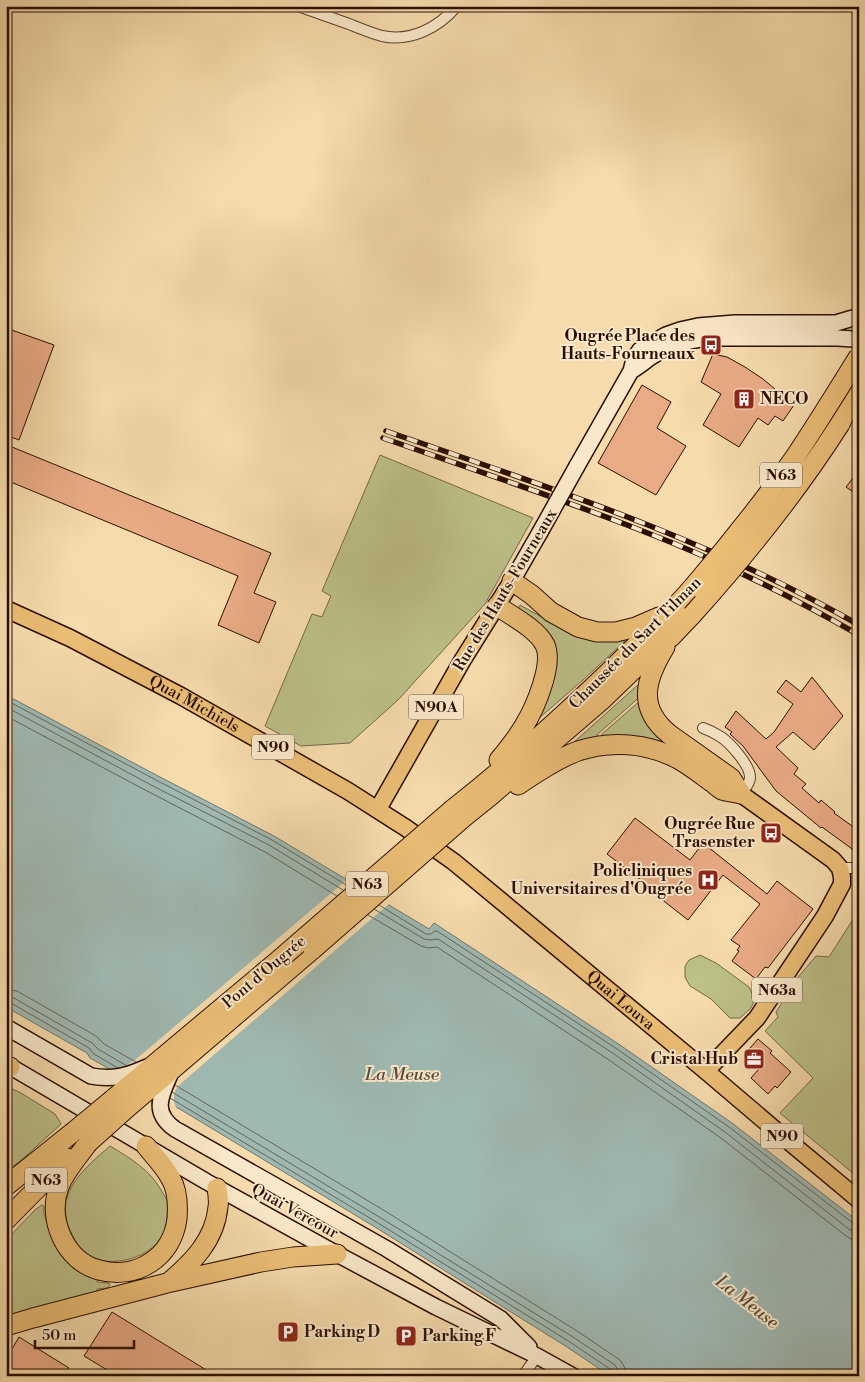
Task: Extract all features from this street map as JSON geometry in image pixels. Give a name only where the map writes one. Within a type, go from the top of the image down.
[{"type":"highway","name":"Chaussée du Sart Tilman","points":[[459,813],[603,698],[658,646],[671,637],[693,587],[766,496],[825,412],[857,349]]},
{"type":"highway","name":"Chaussée du Sart Tilman","points":[[484,793],[570,709],[739,562],[812,467],[859,390]]},
{"type":"highway","points":[[840,424],[859,410]]},
{"type":"highway","points":[[512,582],[551,612],[578,627],[597,632],[616,632],[636,628],[657,618],[684,611]]},
{"type":"highway","points":[[484,793],[524,726],[543,684],[547,663],[545,646],[536,633],[497,606]]},
{"type":"highway","points":[[671,637],[650,676],[647,692],[652,713],[668,734],[731,778],[741,794]]},
{"type":"highway","points":[[484,793],[513,789],[576,752],[617,744],[632,745],[663,752],[691,767],[722,790],[741,794]]},
{"type":"highway","name":"Pont d'Ougrée","points":[[80,1138],[165,1066],[280,959],[459,813]]},
{"type":"highway","points":[[80,1138],[69,1168],[58,1188],[55,1210],[56,1221],[64,1243],[77,1258],[97,1270],[110,1272],[125,1272],[156,1260],[166,1249],[174,1232],[178,1204],[172,1179],[146,1146]]},
{"type":"highway","name":"N63","points":[[6,1186],[52,1149],[80,1138]]},
{"type":"highway","name":"N63","points":[[6,1220],[68,1156],[80,1138]]},
{"type":"highway","points":[[6,1177],[52,1149]]},
{"type":"highway","points":[[167,1283],[186,1268],[212,1232],[218,1207],[218,1188]]},
{"type":"highway","points":[[6,1326],[167,1283],[293,1257],[337,1254]]},
{"type":"main road","points":[[631,371],[651,357],[681,343],[710,338],[810,338],[857,349],[852,329],[856,312]]},
{"type":"main road","name":"Rue des Hauts-Fourneaux","points":[[378,809],[462,661],[512,582],[631,371],[634,359],[640,350],[666,335],[698,326],[735,323],[836,323],[856,312]]},
{"type":"main road","name":"Quai Michiels","points":[[6,610],[70,638],[166,688],[282,752],[378,809]]},
{"type":"main road","points":[[741,794],[833,860],[840,868]]},
{"type":"main road","name":"Quai Louva","points":[[378,809],[454,862],[859,1200]]},
{"type":"main road","name":"N63a","points":[[706,1071],[757,1018],[778,987],[835,898],[842,884],[840,868]]},
{"type":"main road","points":[[6,1027],[91,1076],[118,1078],[165,1066],[160,1107],[162,1117],[167,1123],[387,1249],[502,1319],[537,1356]]},
{"type":"main road","name":"Quai Vercour","points":[[7,1066],[218,1188],[337,1254],[436,1307],[537,1356],[573,1376]]},
{"type":"street","points":[[298,6],[382,36],[399,37],[426,31],[439,24],[457,6]]},
{"type":"street","points":[[703,728],[722,738],[744,761],[749,770],[750,778],[748,785],[741,794]]},
{"type":"street","points":[[840,868],[859,868]]},
{"type":"street","points":[[523,1376],[537,1356]]},
{"type":"green space","points":[[380,455],[533,518],[485,604],[398,700],[350,743],[301,746],[265,726],[312,614],[322,617],[331,596],[322,591]]},
{"type":"green space","points":[[520,605],[567,631],[625,641],[537,720],[542,627],[533,618],[518,609]]},
{"type":"green space","points":[[640,683],[643,694],[597,735],[598,742],[572,744]]},
{"type":"green space","points":[[641,700],[723,779],[603,741],[602,734]]},
{"type":"green space","points":[[859,910],[859,1178],[780,1113],[813,1078],[765,1031],[778,1017],[776,1012],[799,976],[816,956],[829,957]]},
{"type":"green space","points":[[700,955],[716,963],[749,987],[754,998],[753,1004],[740,1018],[730,1018],[711,999],[690,986],[685,977],[685,966],[689,960]]},
{"type":"green space","points":[[6,1086],[55,1114],[61,1124],[6,1172]]},
{"type":"green space","points":[[110,1146],[132,1160],[151,1176],[166,1198],[168,1208],[165,1227],[161,1238],[156,1244],[141,1255],[122,1261],[103,1261],[83,1252],[72,1235],[66,1215],[66,1203],[75,1181]]},
{"type":"green space","points":[[42,1205],[44,1206],[44,1214],[51,1235],[98,1279],[97,1282],[109,1283],[110,1285],[107,1288],[97,1289],[97,1292],[6,1317],[6,1240]]},
{"type":"water","name":"La Meuse","points":[[6,695],[274,836],[429,929],[434,923],[620,1045],[732,1123],[859,1222],[859,1376],[610,1376],[375,1227],[183,1111],[90,1058],[87,1053],[6,1007]]},
{"type":"pier","points":[[349,878],[390,903],[179,1085],[174,1097],[177,1110],[104,1069],[120,1068],[134,1061]]},
{"type":"building","points":[[6,328],[54,345],[19,440],[6,435]]},
{"type":"building","name":"NECO","points":[[713,354],[727,357],[745,367],[763,379],[794,405],[783,421],[775,416],[768,425],[758,418],[739,447],[703,425],[721,394],[701,382]]},
{"type":"building","points":[[642,385],[671,402],[657,428],[686,446],[656,495],[598,463]]},
{"type":"building","points":[[12,447],[271,553],[254,593],[276,602],[259,643],[218,625],[238,576],[6,480],[6,462]]},
{"type":"building","points":[[859,470],[859,496],[846,487]]},
{"type":"building","points":[[812,677],[843,716],[814,750],[793,732],[776,747],[798,768],[794,774],[806,784],[802,788],[819,803],[821,800],[834,813],[859,831],[859,854],[821,828],[776,791],[743,746],[730,734],[732,732],[725,727],[736,711],[766,739],[774,732],[793,704],[777,692],[786,680],[801,692]]},
{"type":"building","points":[[635,818],[690,860],[703,843],[767,894],[777,881],[813,909],[768,968],[765,967],[756,979],[732,961],[740,946],[731,940],[760,904],[723,875],[688,920],[660,898],[662,896],[607,854]]},
{"type":"building","points":[[758,1039],[791,1072],[777,1088],[775,1086],[768,1094],[751,1078],[759,1069],[744,1055]]},
{"type":"building","points":[[112,1312],[216,1376],[117,1376],[84,1356]]},
{"type":"building","points":[[19,1337],[69,1368],[64,1376],[6,1376],[6,1359]]},
{"type":"railway","points":[[386,431],[567,494],[686,541],[745,566],[859,625]]},
{"type":"railway","points":[[383,438],[544,494],[668,541],[752,578],[859,635]]},
{"type":"place","name":"Ougrée Place des Hauts-Fourneaux","points":[[711,345]]},
{"type":"place","name":"NECO","points":[[744,399]]},
{"type":"place","name":"Ougrée Rue Trasenster","points":[[771,833]]},
{"type":"place","name":"Policliniques Universitaires d'Ougrée","points":[[708,880]]},
{"type":"place","name":"Cristal Hub","points":[[754,1059]]},
{"type":"place","name":"Parking D","points":[[288,1332]]},
{"type":"place","name":"Parking F","points":[[406,1336]]}]
